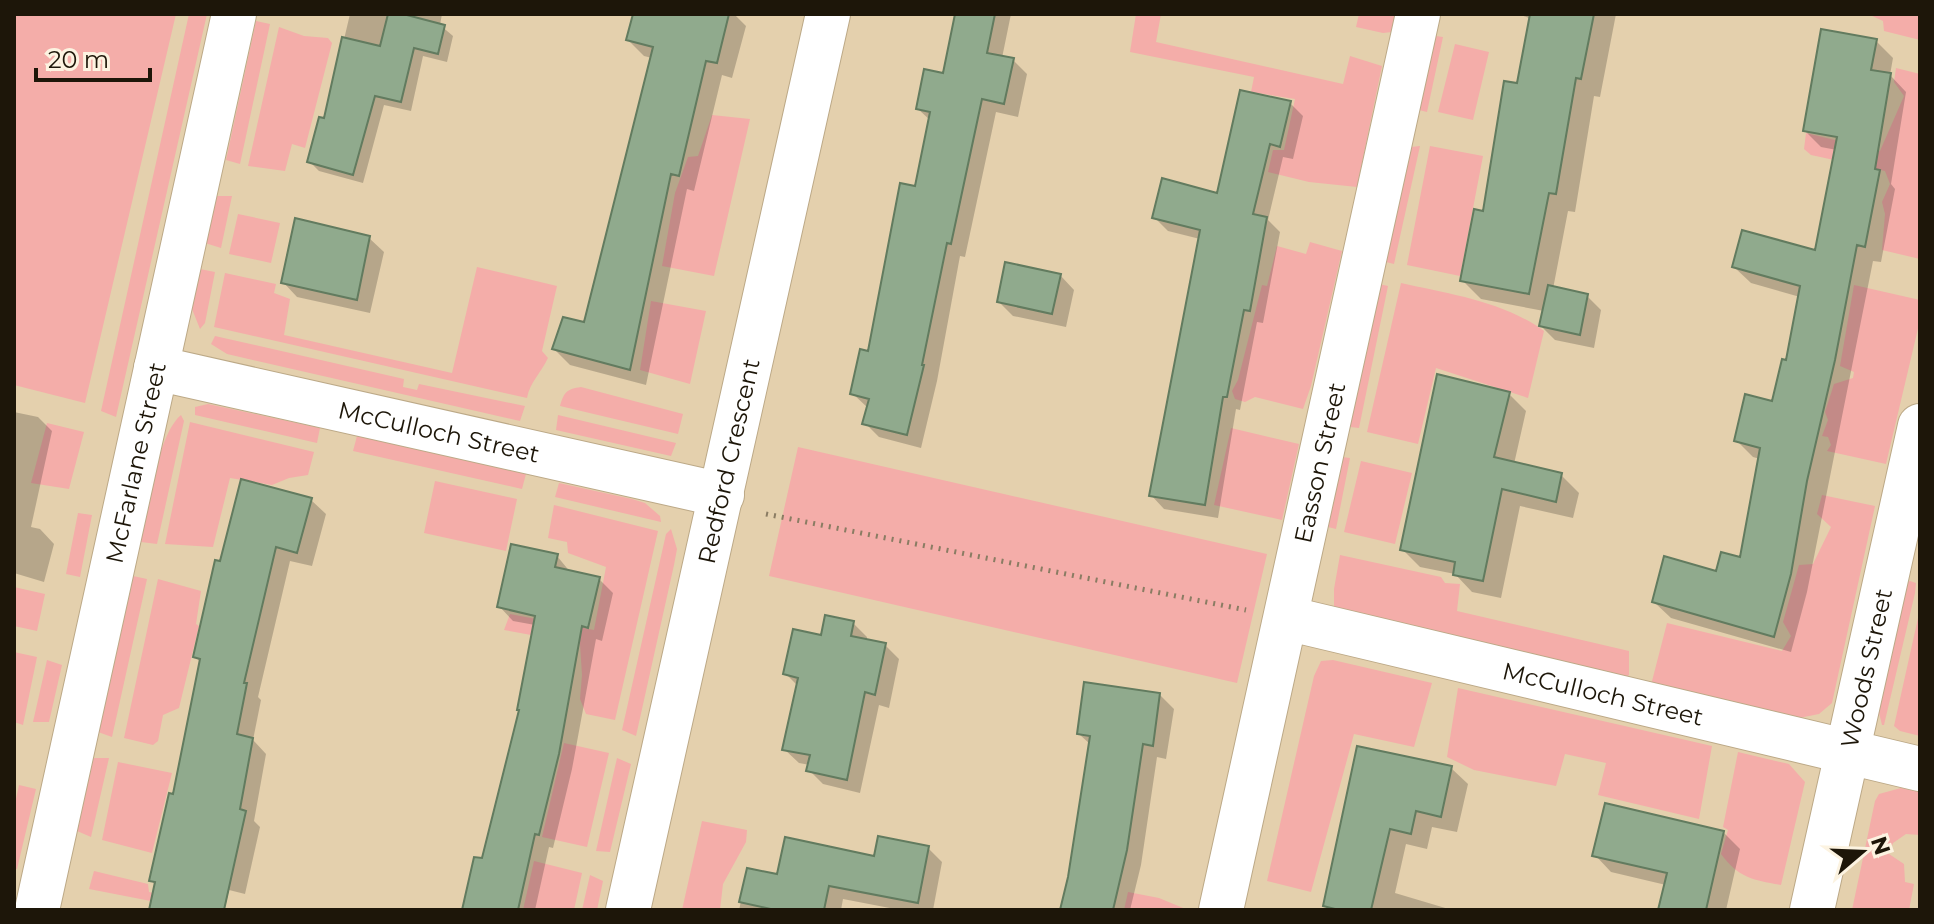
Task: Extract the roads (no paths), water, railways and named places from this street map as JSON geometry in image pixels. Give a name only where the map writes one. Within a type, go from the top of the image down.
[{"type":"street","name":"McFarlane Street","points":[[37,910],[234,14]]},
{"type":"street","name":"Redford Crescent","points":[[628,910],[828,14]]},
{"type":"street","name":"Easson Street","points":[[1221,910],[1418,14]]},
{"type":"street","name":"McCulloch Street","points":[[156,368],[722,495]]},
{"type":"street","name":"Woods Street","points":[[1812,910],[1920,426]]},
{"type":"street","name":"McCulloch Street","points":[[1286,618],[1920,769]]}]
